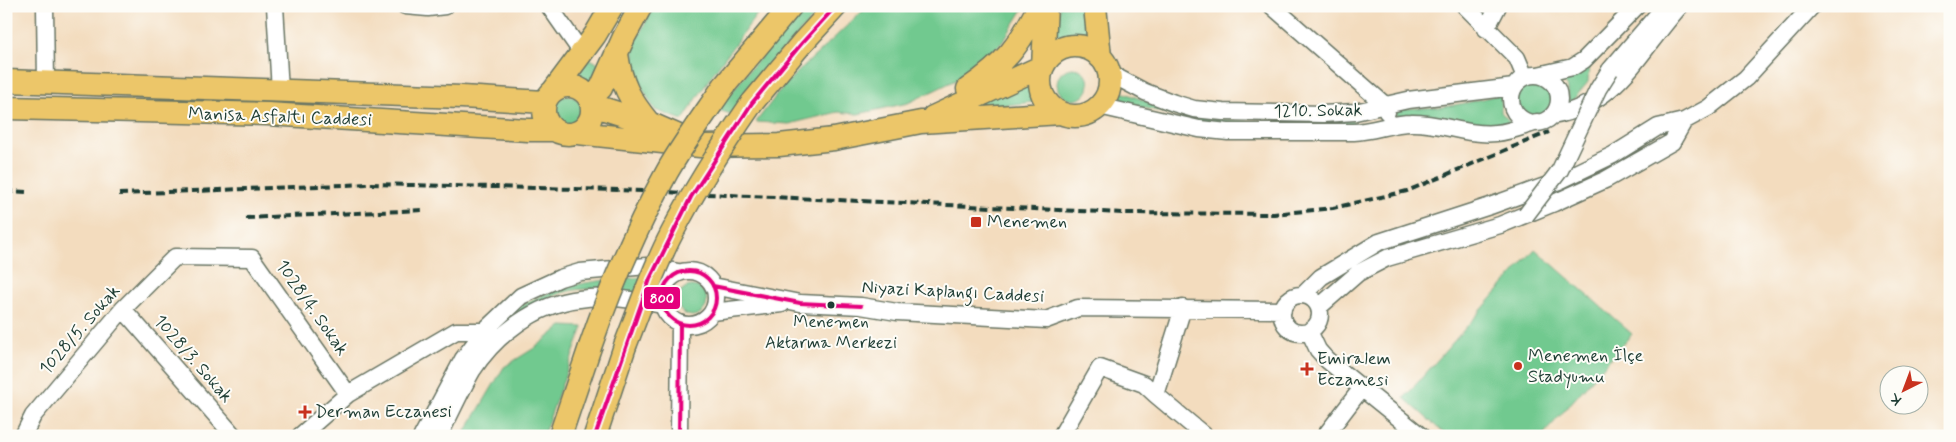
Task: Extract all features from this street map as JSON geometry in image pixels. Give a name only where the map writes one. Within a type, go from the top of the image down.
[{"type":"highway","points":[[612,6],[595,35],[550,96],[544,117],[554,130],[561,134],[578,133],[700,146],[764,146],[806,143],[920,122],[1061,113]]},
{"type":"highway","points":[[591,102],[600,88],[641,6]]},
{"type":"highway","points":[[746,58],[766,23],[782,6]]},
{"type":"highway","points":[[560,436],[614,280],[668,170],[724,86],[791,6]]},
{"type":"highway","points":[[595,436],[650,279],[671,234],[711,164],[752,103],[836,6]]},
{"type":"highway","points":[[920,122],[998,67],[1012,53],[1023,37],[1039,6]]},
{"type":"highway","points":[[1046,6],[1043,66],[1040,75],[1042,94],[1046,102],[1061,113],[1071,116],[1081,116],[1099,106],[1106,96],[1110,85],[1095,6]]},
{"type":"highway","points":[[920,122],[1043,66],[1056,52],[1074,46],[1084,47],[1105,65]]},
{"type":"highway","points":[[617,54],[625,89],[630,99],[649,123]]},
{"type":"highway","name":"Manisa Asfaltı Caddesi","points":[[6,81],[280,91],[550,96]]},
{"type":"highway","points":[[550,96],[570,86],[584,92],[591,102],[592,114],[590,122],[578,133]]},
{"type":"highway","points":[[591,102],[649,123],[700,146]]},
{"type":"highway","name":"Manisa Asfaltı Caddesi","points":[[6,108],[268,114],[554,130]]},
{"type":"street","points":[[46,6],[46,83]]},
{"type":"street","points":[[276,6],[280,91]]},
{"type":"street","points":[[405,6],[428,8],[446,6]]},
{"type":"street","points":[[548,6],[582,53]]},
{"type":"street","points":[[1465,6],[1517,58],[1526,80]]},
{"type":"street","points":[[1486,29],[1498,6]]},
{"type":"street","name":"1210. Sokak","points":[[1105,65],[1145,92],[1194,109],[1250,113],[1323,114],[1355,112],[1408,100],[1526,80],[1572,66],[1584,60],[1637,6]]},
{"type":"street","points":[[1524,210],[1552,168],[1590,86],[1656,6]]},
{"type":"street","points":[[1606,67],[1665,6]]},
{"type":"street","name":"1210. Sokak","points":[[1099,106],[1192,127],[1228,132],[1354,132],[1368,131],[1389,125],[1419,123],[1460,130],[1496,133],[1574,110],[1610,90],[1632,68],[1680,6]]},
{"type":"street","points":[[1311,300],[1322,276],[1373,244],[1558,181],[1613,155],[1658,127],[1684,121],[1708,108],[1746,78],[1812,6]]},
{"type":"street","points":[[1282,9],[1386,106],[1389,125]]},
{"type":"street","points":[[1526,80],[1550,80],[1557,91],[1558,104],[1544,119],[1530,122],[1517,115],[1511,102],[1526,80]]},
{"type":"street","points":[[1311,300],[1320,317],[1318,322],[1309,331],[1297,332],[1291,330],[1283,320],[1283,310],[1290,298],[1311,300],[1347,272],[1377,254],[1390,249],[1496,219],[1515,210],[1524,210],[1607,178],[1672,142],[1684,121]]},
{"type":"street","name":"1028/5. Sokak","points":[[23,436],[32,416],[123,309],[175,257]]},
{"type":"street","name":"1028/4. Sokak","points":[[175,257],[252,258],[348,394]]},
{"type":"street","points":[[422,436],[462,359],[484,331],[521,296],[560,278],[580,272],[647,266],[678,272],[698,272],[707,278],[713,286],[716,299],[712,312],[702,322],[680,324],[669,317],[662,305],[661,297],[666,282],[678,272]]},
{"type":"street","name":"Niyazi Kaplangı Caddesi","points":[[713,286],[800,302],[861,306],[897,312],[1046,320],[1078,308],[1283,310]]},
{"type":"street","points":[[439,436],[472,371],[495,343],[509,330],[526,319],[545,308],[579,299],[633,300],[662,305]]},
{"type":"street","name":"Niyazi Kaplangı Caddesi","points":[[712,312],[800,302]]},
{"type":"street","points":[[1156,395],[1183,308]]},
{"type":"street","name":"1028/3. Sokak","points":[[123,309],[234,436]]},
{"type":"street","points":[[679,436],[680,324]]},
{"type":"street","points":[[300,436],[348,394],[456,331],[484,331]]},
{"type":"street","points":[[1309,331],[1318,350],[1327,360],[1421,436]]},
{"type":"street","points":[[1064,430],[1100,368],[1144,384],[1205,436]]},
{"type":"street","points":[[1325,436],[1362,389]]},
{"type":"green space","points":[[654,6],[763,6],[712,75],[683,120],[655,110],[637,79],[633,47]]},
{"type":"green space","points":[[808,6],[824,6],[774,60],[731,114],[718,110],[751,68]]},
{"type":"green space","points":[[868,6],[1025,6],[1002,43],[960,78],[908,103],[858,114],[838,112],[789,124],[756,122],[785,84]]},
{"type":"green space","points":[[1060,6],[1084,6],[1090,35],[1056,35]]},
{"type":"green space","points":[[589,58],[602,66],[593,85],[577,76]]},
{"type":"green space","points":[[1589,64],[1588,82],[1569,105],[1568,89],[1558,75]]},
{"type":"green space","points":[[1073,68],[1079,69],[1084,73],[1088,78],[1088,90],[1084,95],[1079,99],[1073,100],[1067,99],[1062,95],[1058,90],[1057,84],[1058,78],[1062,73],[1067,69]]},
{"type":"green space","points":[[1033,75],[1033,102],[960,110]]},
{"type":"green space","points":[[1535,81],[1548,86],[1553,99],[1548,112],[1535,117],[1522,112],[1517,99],[1522,86]]},
{"type":"green space","points":[[1117,90],[1172,111],[1214,119],[1274,123],[1353,120],[1354,125],[1218,125],[1114,101]]},
{"type":"green space","points":[[1501,94],[1501,112],[1511,123],[1465,124],[1397,116],[1396,109],[1442,107]]},
{"type":"green space","points":[[568,96],[579,100],[583,111],[579,122],[568,126],[557,122],[553,111],[557,100]]},
{"type":"green space","name":"Menemen İlçe Stadyumu","points":[[1535,249],[1632,334],[1542,436],[1447,436],[1404,398]]},
{"type":"green space","points":[[654,277],[654,297],[611,290],[585,289],[569,291],[554,296],[524,311],[472,351],[514,311],[535,298],[585,283]]},
{"type":"green space","points":[[692,286],[698,287],[706,295],[706,307],[698,315],[692,316],[686,315],[678,307],[677,301],[678,295],[686,287]]},
{"type":"green space","points":[[562,326],[583,327],[543,436],[463,436],[504,367],[536,347]]},
{"type":"railway","points":[[119,194],[369,184],[619,190],[1123,213],[1274,214],[1333,208],[1407,191],[1549,132]]},
{"type":"railway","points":[[6,191],[26,192]]},
{"type":"railway","points":[[246,218],[423,210]]},
{"type":"transit line","name":"800","points":[[595,436],[650,279],[691,197],[752,103],[836,6]]},
{"type":"transit line","name":"800","points":[[689,271],[699,273],[708,279],[714,288],[716,298],[714,308],[708,317],[699,323],[689,325],[679,323],[670,317],[664,308],[662,298],[664,288],[670,279],[679,273],[689,271]]},
{"type":"transit line","name":"800","points":[[713,286],[800,303],[861,306]]},
{"type":"transit line","name":"800","points":[[679,436],[680,324]]},
{"type":"place","name":"Menemen","points":[[976,222]]},
{"type":"place","name":"Menemen Aktarma Merkezi","points":[[831,305]]},
{"type":"place","name":"Menemen İlçe Stadyumu","points":[[1518,366]]},
{"type":"place","name":"Emiralem Eczanesi","points":[[1307,369]]},
{"type":"place","name":"Derman Eczanesi","points":[[305,412]]}]
